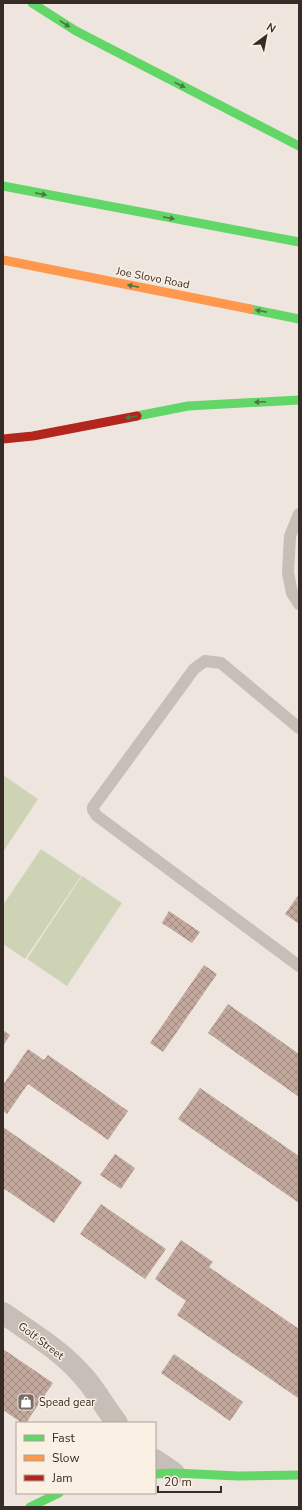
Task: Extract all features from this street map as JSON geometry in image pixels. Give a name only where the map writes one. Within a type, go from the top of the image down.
[{"type":"main road","points":[[32,3],[76,31],[299,146]]},
{"type":"main road","points":[[3,186],[299,242]]},
{"type":"main road","name":"Joe Slovo Road","points":[[3,260],[299,319]]},
{"type":"main road","points":[[3,439],[33,436],[188,406],[299,400]]},
{"type":"main road","points":[[164,1474],[238,1476],[299,1475]]},
{"type":"main road","points":[[30,1507],[57,1494]]},
{"type":"street","name":"Golf Street","points":[[3,1314],[59,1352],[83,1376],[110,1418]]},
{"type":"street","points":[[156,1462],[164,1474]]},
{"type":"lane","points":[[299,514],[290,536],[288,573],[292,593],[299,604]]},
{"type":"lane","points":[[299,728],[221,663],[206,661],[194,669],[93,807],[93,810],[97,816],[299,966]]},
{"type":"green space","points":[[3,775],[38,799],[3,852]]},
{"type":"green space","points":[[41,849],[81,876],[25,959],[3,944],[3,905]]},
{"type":"green space","points":[[82,876],[122,903],[67,986],[27,959]]},
{"type":"building","points":[[299,894],[299,924],[285,914]]},
{"type":"building","points":[[169,911],[200,932],[192,943],[162,923]]},
{"type":"building","points":[[204,965],[217,974],[163,1052],[150,1043]]},
{"type":"building","points":[[228,1004],[299,1054],[299,1097],[208,1033]]},
{"type":"building","points":[[3,1030],[10,1035],[3,1046]]},
{"type":"building","points":[[28,1049],[44,1060],[48,1055],[128,1111],[108,1140],[28,1084],[7,1114],[3,1111],[3,1085]]},
{"type":"building","points":[[200,1088],[299,1156],[299,1203],[178,1119]]},
{"type":"building","points":[[3,1127],[82,1182],[54,1223],[3,1188]]},
{"type":"building","points":[[115,1154],[135,1168],[121,1189],[100,1175]]},
{"type":"building","points":[[101,1204],[166,1249],[145,1279],[80,1234]]},
{"type":"building","points":[[181,1240],[213,1262],[209,1267],[299,1329],[298,1398],[177,1315],[186,1301],[155,1279]]},
{"type":"building","points":[[3,1349],[53,1383],[27,1422],[21,1422],[3,1410]]},
{"type":"building","points":[[174,1354],[243,1402],[230,1421],[161,1373]]},
{"type":"traffic: fast","points":[[32,3],[76,31],[299,146]]},
{"type":"traffic: fast","points":[[3,186],[299,242]]},
{"type":"traffic: fast","points":[[250,309],[299,319]]},
{"type":"traffic: fast","points":[[137,416],[188,406],[299,400]]},
{"type":"traffic: fast","points":[[156,1474],[174,1473],[238,1476],[299,1475]]},
{"type":"traffic: fast","points":[[30,1507],[57,1494]]},
{"type":"traffic: slow","points":[[3,260],[250,309]]},
{"type":"traffic: jam","points":[[3,439],[33,436],[137,416]]},
{"type":"place","name":"Spead gear","points":[[26,1402]]}]
